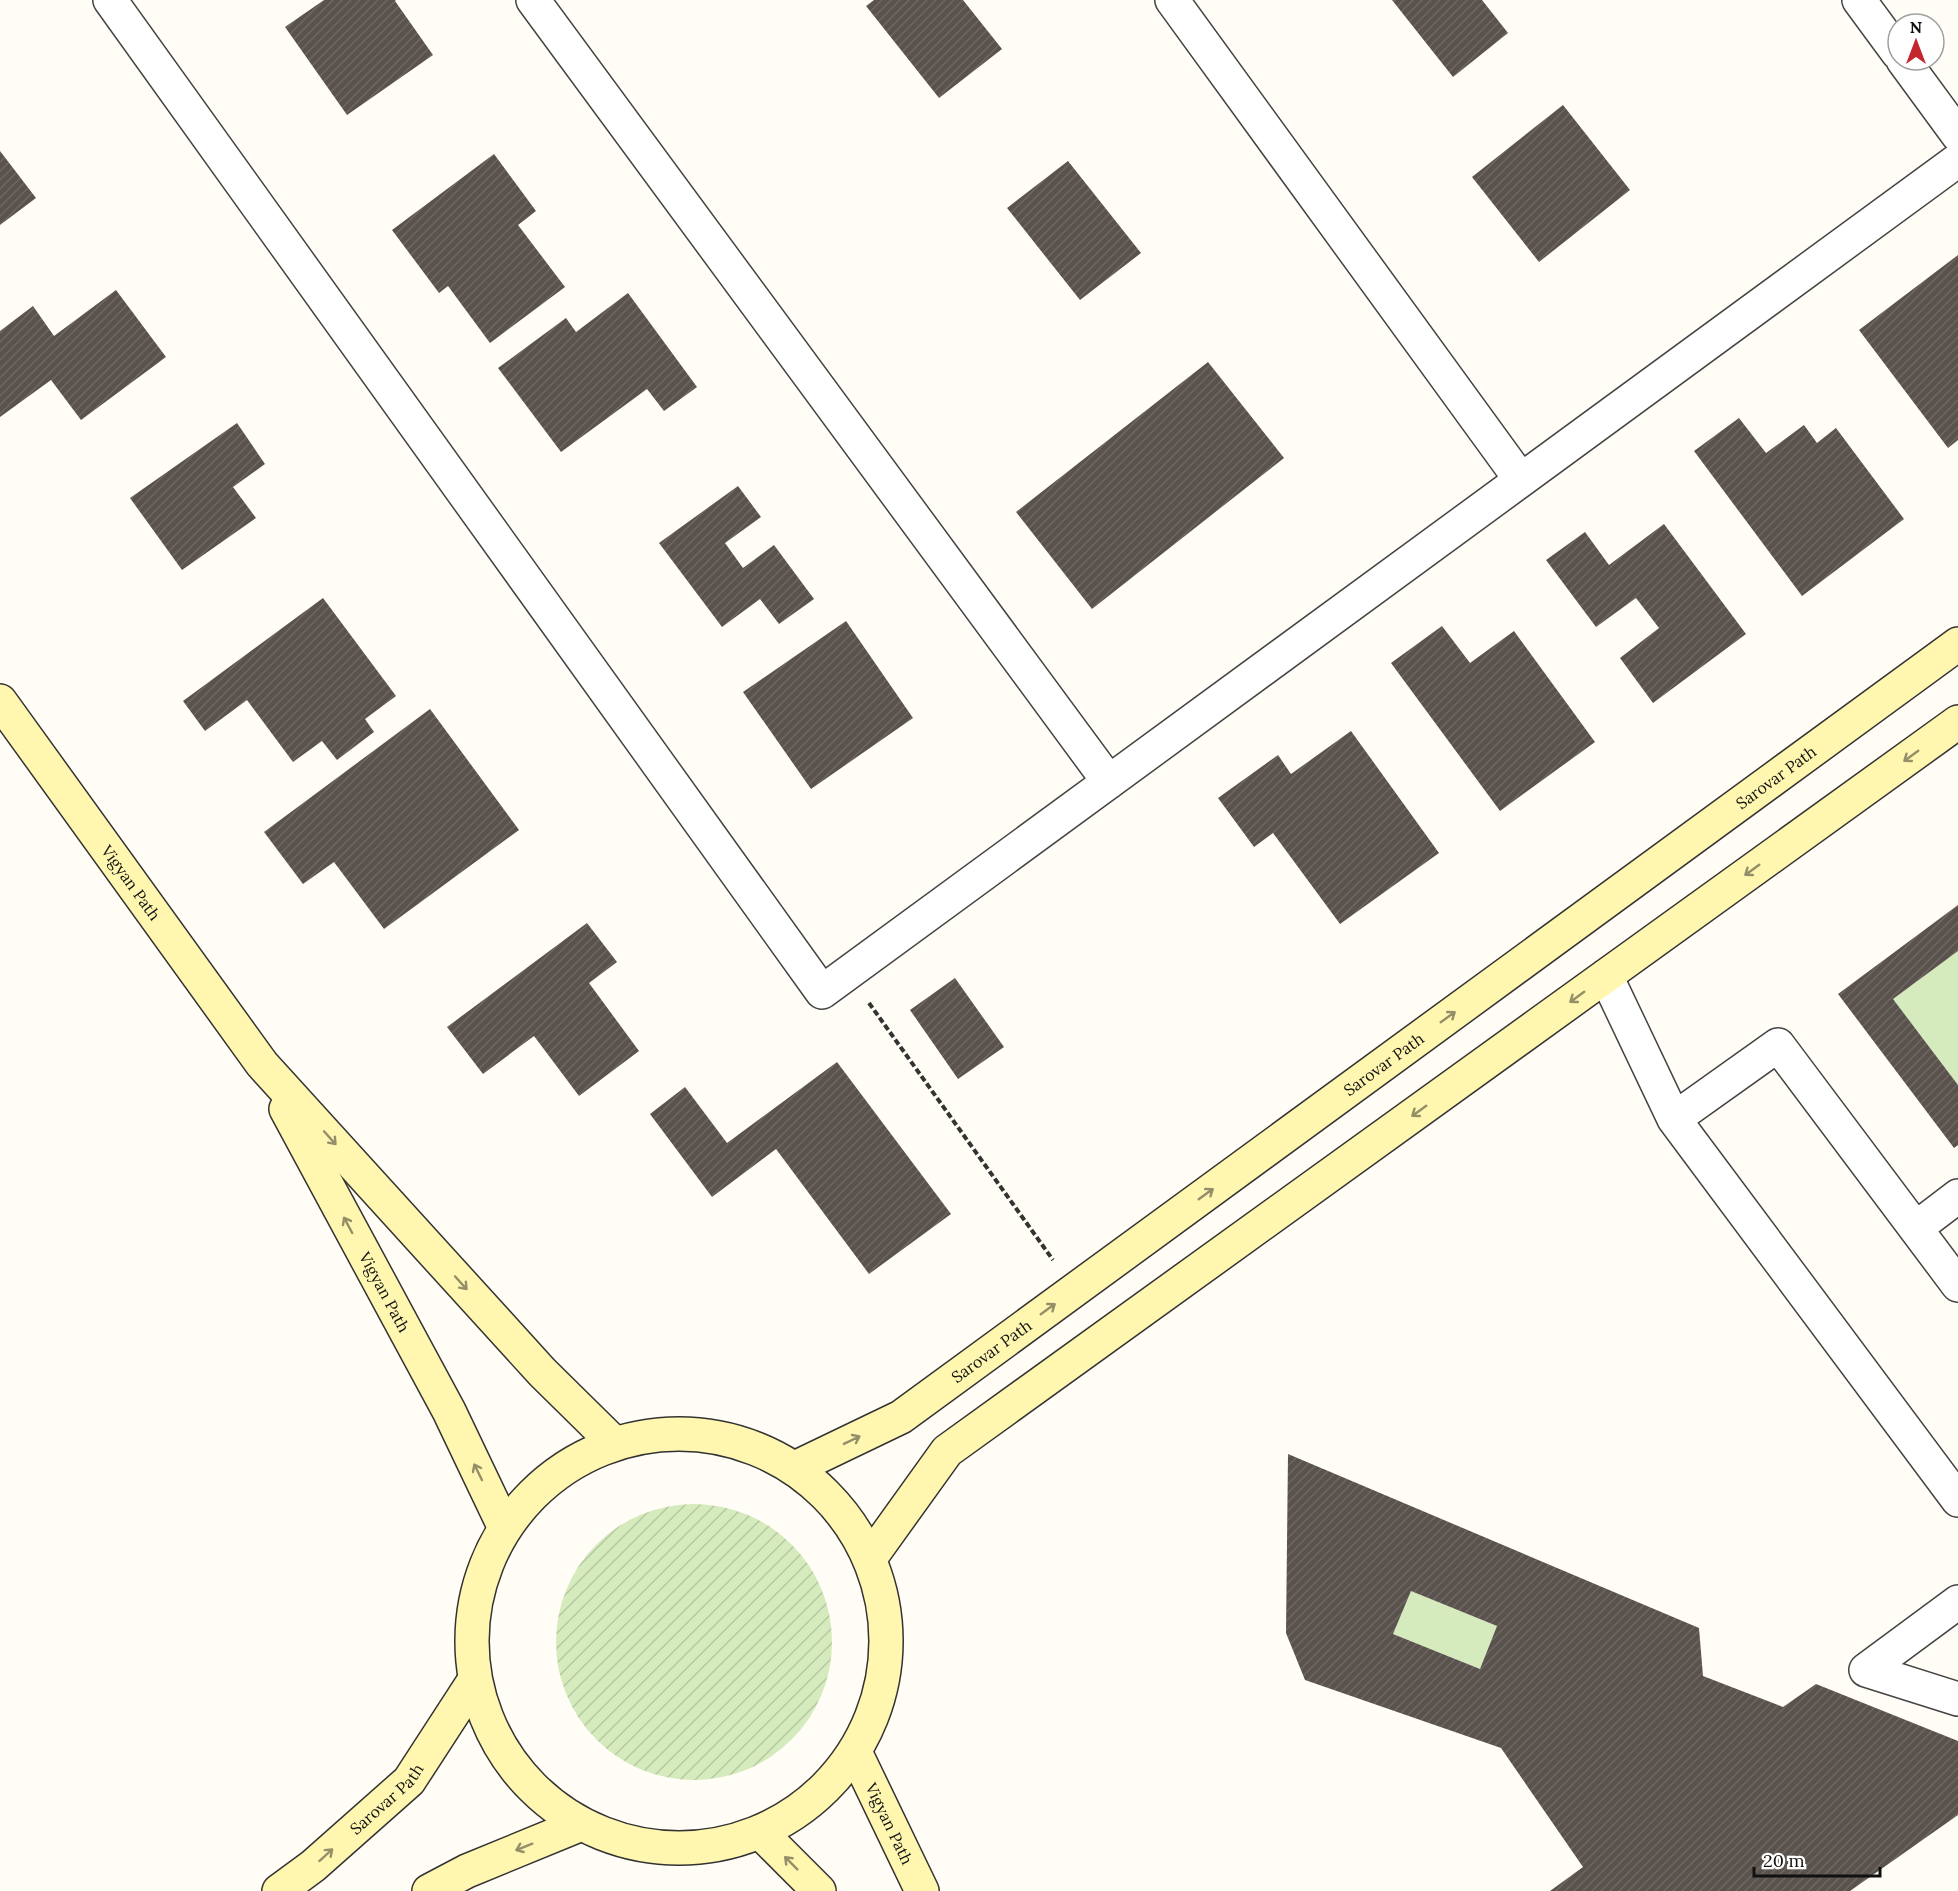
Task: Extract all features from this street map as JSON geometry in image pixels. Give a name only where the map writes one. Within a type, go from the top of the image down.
[{"type":"main road","name":"Sarovar Path","points":[[799,1466],[901,1417],[1958,644]]},
{"type":"main road","name":"Vigyan Path","points":[[0,701],[262,1064],[542,1372],[612,1440]]},
{"type":"main road","points":[[873,1554],[947,1451],[1958,722]]},
{"type":"main road","name":"Vigyan Path","points":[[262,1064],[449,1411],[503,1524]]},
{"type":"main road","points":[[708,1431],[799,1466],[873,1554],[892,1657],[857,1756],[762,1834],[701,1850],[638,1847],[579,1825],[510,1767],[472,1684],[472,1601],[503,1524],[612,1440],[708,1431]]},
{"type":"main road","name":"Sarovar Path","points":[[279,1891],[313,1866],[409,1781],[472,1684]]},
{"type":"main road","name":"Vigyan Path","points":[[857,1756],[922,1891]]},
{"type":"main road","points":[[429,1891],[467,1871],[579,1825]]},
{"type":"main road","points":[[762,1834],[819,1891]]},
{"type":"street","points":[[110,0],[822,992],[1958,160]]},
{"type":"street","points":[[533,0],[1109,782]]},
{"type":"street","points":[[1172,0],[1521,480]]},
{"type":"street","points":[[1859,0],[1886,37]]},
{"type":"street","points":[[1912,72],[1958,135]]},
{"type":"street","points":[[1606,976],[1674,1119],[1958,1500]]},
{"type":"street","points":[[1674,1119],[1778,1045],[1958,1285]]},
{"type":"street","points":[[1916,1228],[1958,1196]]},
{"type":"street","points":[[1958,1602],[1866,1670],[1958,1699]]},
{"type":"path","points":[[848,973],[1074,1290]]},
{"type":"green space","points":[[1958,951],[1958,1085],[1893,999]]},
{"type":"green space","points":[[694,1504],[721,1507],[747,1515],[771,1527],[792,1544],[809,1565],[821,1589],[829,1615],[832,1642],[829,1669],[821,1695],[809,1719],[792,1740],[771,1757],[747,1769],[721,1777],[694,1780],[667,1777],[641,1769],[617,1757],[596,1740],[579,1719],[567,1695],[559,1669],[556,1642],[559,1615],[567,1589],[579,1565],[596,1544],[617,1527],[641,1515],[667,1507]]},
{"type":"green space","points":[[1411,1591],[1497,1626],[1480,1669],[1393,1634]]},
{"type":"building","points":[[324,0],[396,0],[433,55],[347,115],[285,27]]},
{"type":"building","points":[[874,0],[963,0],[1002,49],[939,98],[866,6]]},
{"type":"building","points":[[1392,0],[1482,0],[1508,33],[1453,77]]},
{"type":"building","points":[[1563,105],[1630,190],[1539,262],[1472,177]]},
{"type":"building","points":[[0,151],[36,198],[0,225]]},
{"type":"building","points":[[494,154],[536,211],[518,225],[565,287],[490,343],[448,286],[439,293],[392,230]]},
{"type":"building","points":[[1068,161],[1141,253],[1080,300],[1007,208]]},
{"type":"building","points":[[1958,255],[1958,440],[1948,448],[1859,330]]},
{"type":"building","points":[[116,290],[166,357],[81,420],[51,380],[0,417],[0,331],[33,306],[54,336]]},
{"type":"building","points":[[628,293],[697,387],[664,411],[647,389],[561,452],[498,368],[566,318],[576,332]]},
{"type":"building","points":[[1208,362],[1284,458],[1092,609],[1016,512]]},
{"type":"building","points":[[1739,418],[1766,453],[1804,425],[1817,443],[1836,428],[1904,519],[1802,596],[1694,451]]},
{"type":"building","points":[[237,423],[265,464],[233,487],[256,518],[182,570],[130,498]]},
{"type":"building","points":[[738,486],[761,517],[725,543],[743,568],[774,545],[814,599],[779,624],[760,599],[722,627],[659,543]]},
{"type":"building","points":[[1664,524],[1746,634],[1653,703],[1620,658],[1659,628],[1636,598],[1596,627],[1546,560],[1585,532],[1609,565]]},
{"type":"building","points":[[323,598],[396,696],[365,719],[374,732],[337,760],[322,741],[293,762],[247,700],[205,731],[183,701]]},
{"type":"building","points":[[846,621],[913,718],[811,789],[743,692]]},
{"type":"building","points":[[1442,626],[1470,663],[1514,631],[1595,742],[1500,811],[1391,663]]},
{"type":"building","points":[[430,709],[519,830],[384,929],[334,862],[303,884],[264,832]]},
{"type":"building","points":[[1351,731],[1439,853],[1340,924],[1273,833],[1254,847],[1218,798],[1278,755],[1291,774]]},
{"type":"building","points":[[1958,905],[1958,951],[1893,999],[1958,1085],[1958,1145],[1954,1148],[1838,994]]},
{"type":"building","points":[[587,923],[617,962],[589,983],[639,1051],[579,1096],[534,1036],[483,1074],[447,1027]]},
{"type":"building","points":[[955,978],[1004,1047],[958,1079],[910,1010]]},
{"type":"building","points":[[837,1062],[951,1214],[869,1274],[776,1149],[712,1197],[650,1114],[685,1087],[727,1143]]},
{"type":"building","points":[[1288,1454],[1699,1628],[1703,1676],[1783,1707],[1816,1684],[1958,1741],[1958,1815],[1850,1891],[1550,1891],[1583,1867],[1501,1748],[1305,1680],[1286,1633]],"holes":[[[1411,1591],[1497,1626],[1480,1669],[1393,1634]]]}]
